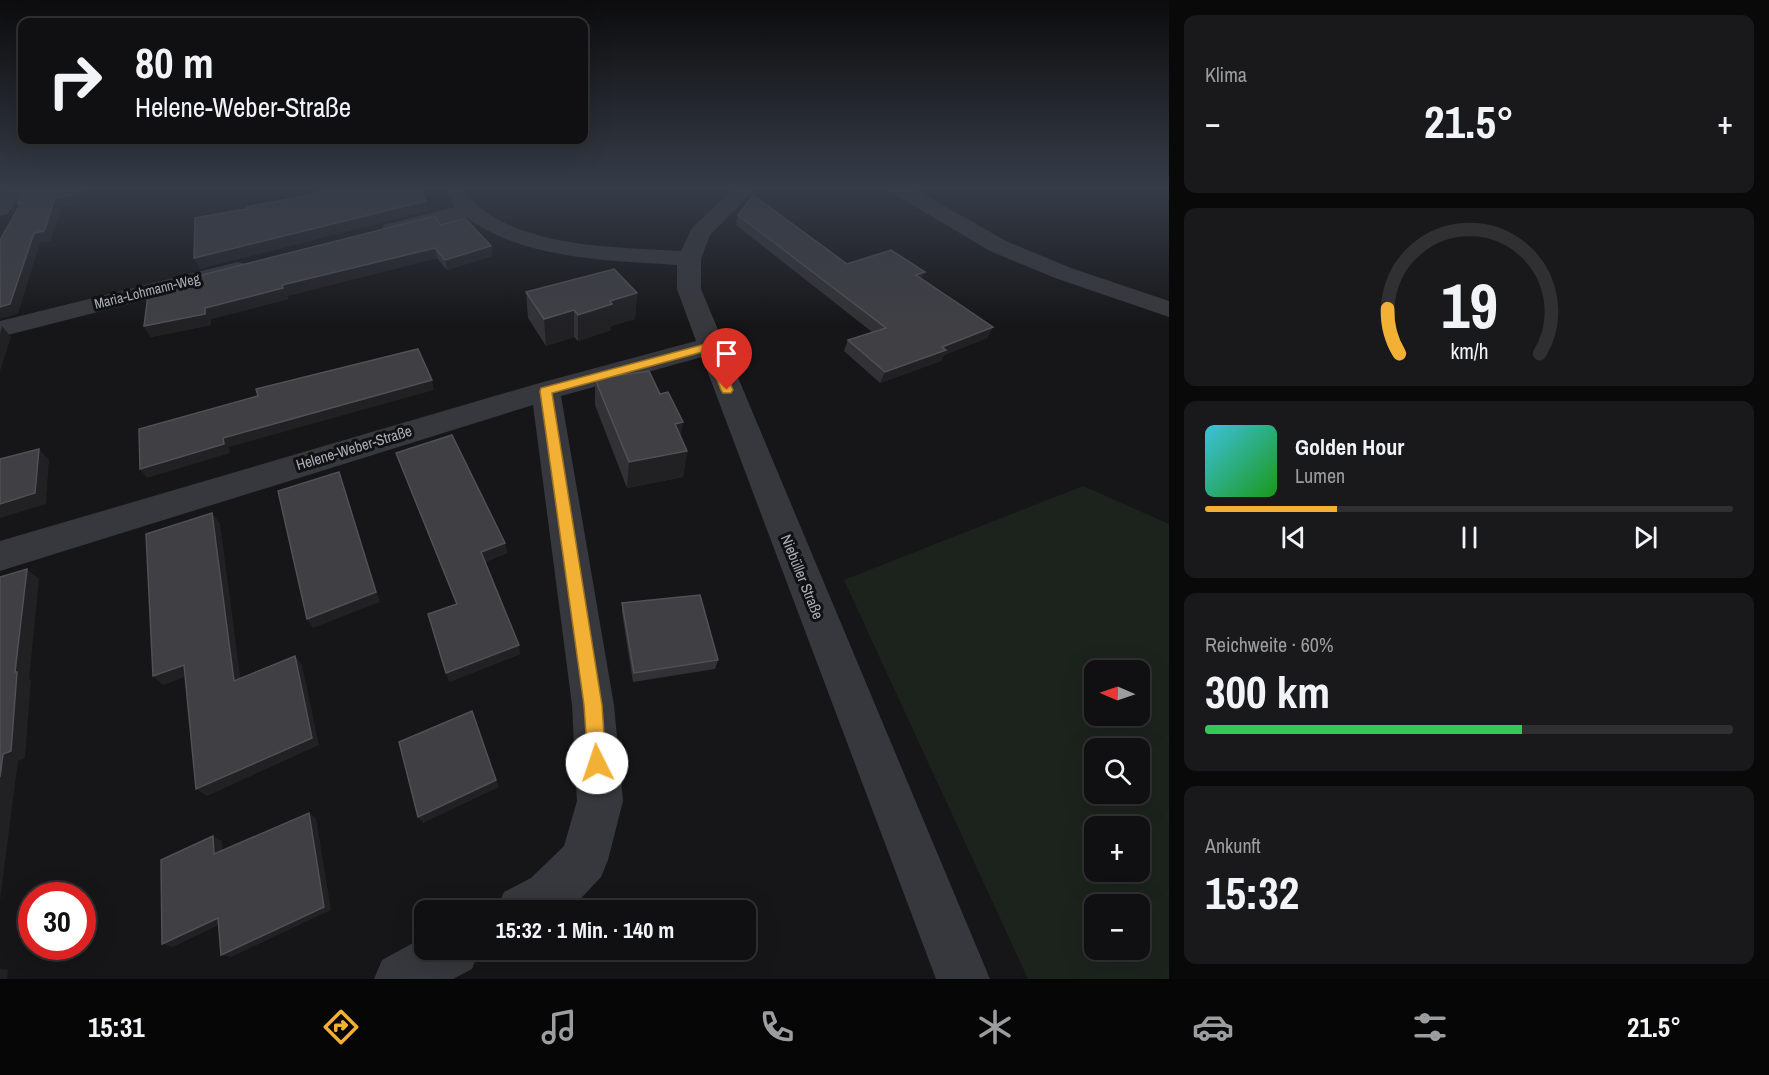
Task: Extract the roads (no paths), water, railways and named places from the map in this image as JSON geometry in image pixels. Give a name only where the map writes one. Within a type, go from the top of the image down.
[{"type":"street","points":[[371,235],[380,233]]},
{"type":"street","points":[[517,233],[565,247],[689,259]]},
{"type":"street","name":"Niebüller Straße","points":[[700,233],[689,259],[688,290],[963,979]]},
{"type":"street","points":[[975,233],[998,246],[1063,273],[1169,309]]},
{"type":"street","name":"Maria-Lohmann-Weg","points":[[0,329],[256,264]]},
{"type":"street","name":"Helene-Weber-Straße","points":[[0,556],[546,391],[709,346]]},
{"type":"street","points":[[541,900],[549,896],[584,860],[600,801],[593,705],[546,391]]},
{"type":"street","points":[[401,979],[435,960]]}]
